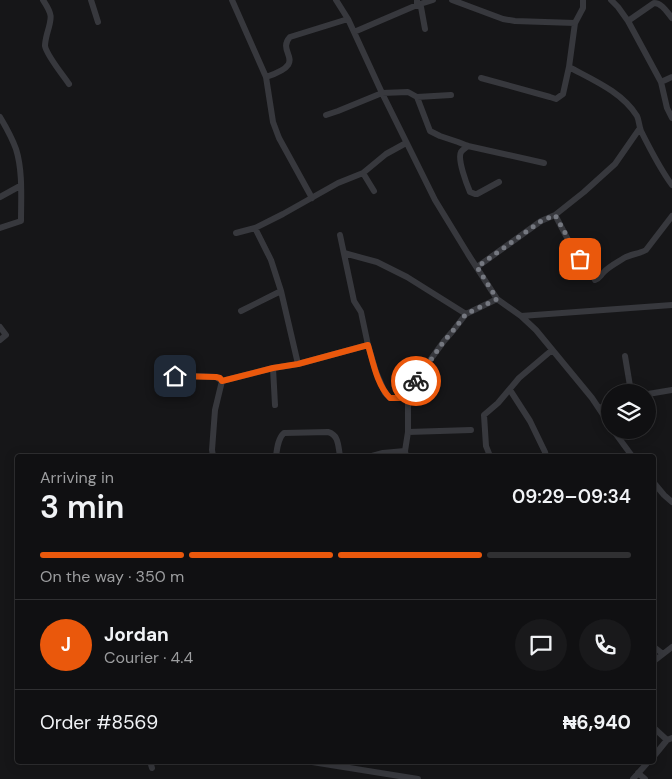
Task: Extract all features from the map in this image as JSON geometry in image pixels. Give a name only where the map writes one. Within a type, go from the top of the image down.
[{"type":"street","points":[[43,0],[50,10],[51,19],[45,47],[69,84]]},
{"type":"street","points":[[91,0],[98,22]]},
{"type":"street","points":[[232,0],[266,77],[273,122],[279,138],[312,198]]},
{"type":"street","points":[[336,0],[348,19],[435,200],[497,299],[521,316],[536,330],[601,411]]},
{"type":"street","points":[[354,32],[417,2],[433,0]]},
{"type":"street","points":[[452,0],[509,20],[575,23]]},
{"type":"street","points":[[481,78],[556,99],[563,94],[575,23],[583,8],[583,0]]},
{"type":"street","points":[[612,0],[628,21],[661,82],[667,108],[672,118]]},
{"type":"street","points":[[417,2],[421,7],[425,29]]},
{"type":"street","points":[[628,21],[654,3],[661,5],[672,18]]},
{"type":"street","points":[[266,77],[281,72],[289,66],[290,62],[286,45],[290,37],[348,19]]},
{"type":"street","points":[[569,66],[612,90],[626,103],[638,117],[640,128],[672,185]]},
{"type":"street","points":[[661,82],[672,77]]},
{"type":"street","points":[[326,115],[382,93],[408,92],[417,97],[451,95]]},
{"type":"street","points":[[417,97],[430,131],[468,146],[544,163]]},
{"type":"street","points":[[0,119],[16,151],[19,167],[21,221],[0,228]]},
{"type":"street","points":[[477,267],[541,221],[555,215],[615,164],[640,128]]},
{"type":"street","points":[[236,233],[254,228],[338,183],[363,173],[386,154],[406,143]]},
{"type":"street","points":[[468,146],[460,155],[462,170],[470,192],[477,194],[499,182]]},
{"type":"street","points":[[363,173],[374,191]]},
{"type":"street","points":[[0,197],[20,186]]},
{"type":"street","points":[[555,215],[580,259],[592,273],[595,280],[625,257],[646,250],[672,216]]},
{"type":"street","points":[[254,228],[271,260],[281,291],[298,364]]},
{"type":"street","points":[[340,235],[354,301],[361,312],[376,372],[385,393],[390,398],[408,398]]},
{"type":"street","points":[[344,254],[377,262],[408,277],[466,314]]},
{"type":"street","points":[[241,311],[281,291]]},
{"type":"street","points":[[383,454],[405,453],[408,432],[408,398],[416,381],[444,341],[466,314],[497,299]]},
{"type":"street","points":[[521,316],[672,305]]},
{"type":"street","points":[[0,327],[6,335],[0,340]]},
{"type":"street","points":[[222,381],[273,368],[298,364],[368,345]]},
{"type":"street","points":[[489,454],[486,446],[484,415],[498,403],[519,378],[552,350]]},
{"type":"street","points":[[625,356],[630,384]]},
{"type":"street","points":[[273,368],[275,405]]},
{"type":"street","points":[[175,376],[216,377],[222,381]]},
{"type":"street","points":[[213,454],[216,410],[222,381]]},
{"type":"street","points":[[510,390],[530,421],[546,454]]},
{"type":"street","points":[[656,393],[672,390]]},
{"type":"street","points":[[408,432],[471,430]]},
{"type":"street","points":[[276,454],[281,435],[284,433],[328,432],[333,433],[337,437],[340,454]]},
{"type":"street","points":[[620,439],[631,454]]},
{"type":"street","points":[[656,485],[672,502]]},
{"type":"street","points":[[656,659],[672,647]]},
{"type":"street","points":[[656,649],[663,654]]},
{"type":"street","points":[[656,729],[670,739],[656,754]]},
{"type":"street","points":[[325,764],[418,779]]},
{"type":"street","points":[[633,779],[646,764]]},
{"type":"street","points":[[638,773],[645,779]]},
{"type":"way so far","points":[[416,381],[466,314],[497,299],[477,267],[541,221],[555,215],[580,259]]},
{"type":"route","points":[[175,376],[216,377],[222,381],[273,368],[298,364],[368,345],[376,372],[385,393],[390,398],[408,398],[416,381]]}]
